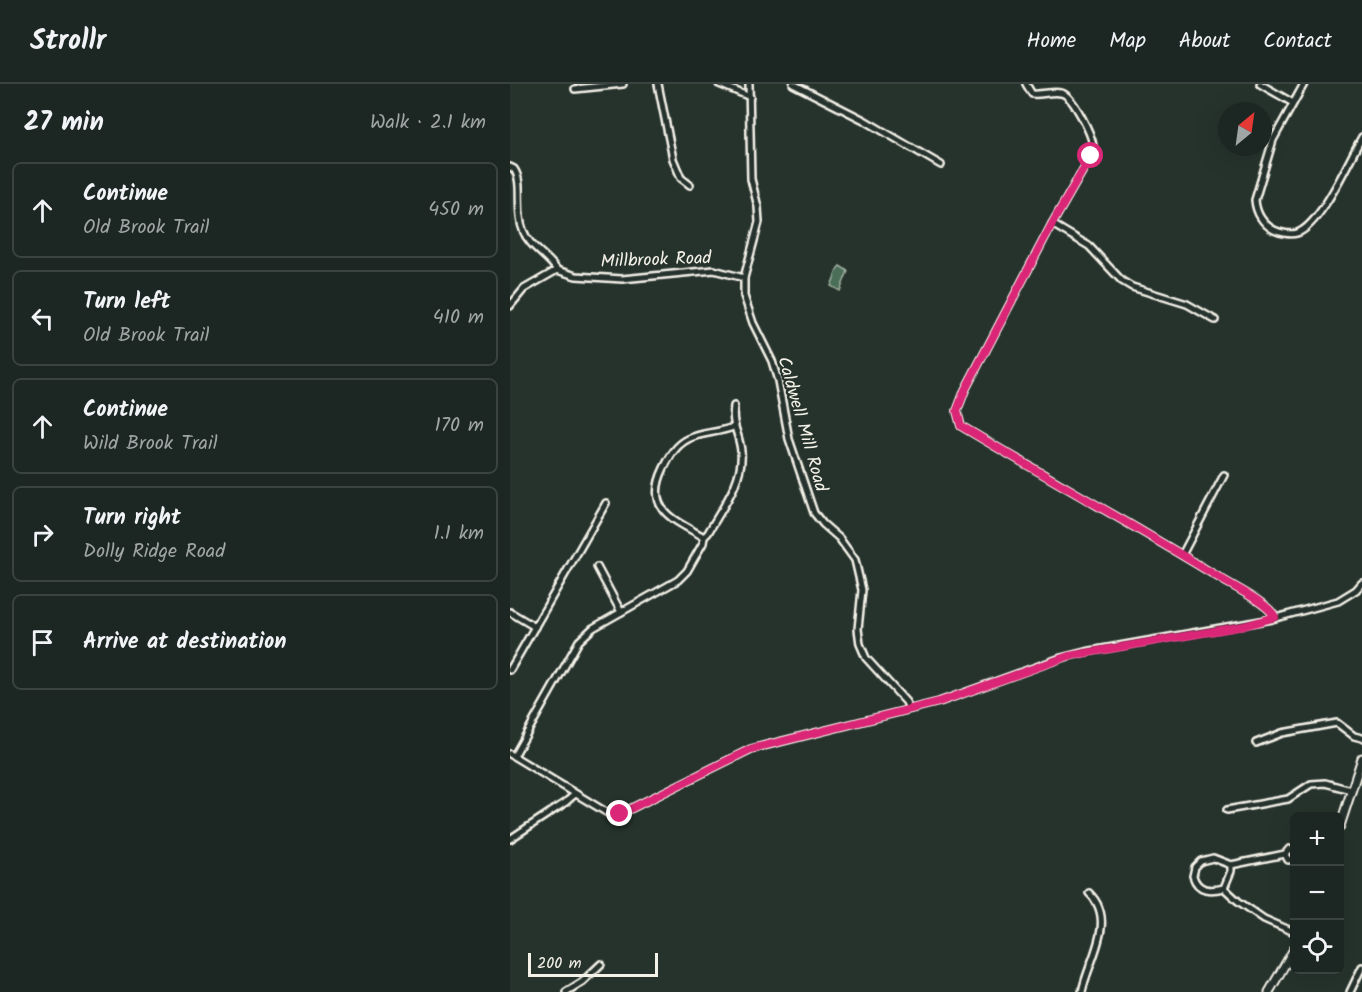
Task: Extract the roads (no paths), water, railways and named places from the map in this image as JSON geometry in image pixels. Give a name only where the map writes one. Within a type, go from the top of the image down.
[{"type":"main road","points":[[1344,813],[1362,758]]},
{"type":"main road","points":[[1269,992],[1290,956]]},
{"type":"street","points":[[575,89],[623,84]]},
{"type":"street","points":[[658,84],[673,159],[681,178],[690,185]]},
{"type":"street","points":[[719,84],[750,97]]},
{"type":"street","name":"Caldwell Mill Road","points":[[749,84],[751,179],[759,222],[744,278],[744,296],[778,381],[789,439],[808,499],[814,513],[839,538],[855,560],[862,591],[858,629],[860,644],[868,662],[906,702],[909,709]]},
{"type":"street","points":[[793,84],[864,120],[941,165]]},
{"type":"street","points":[[1026,84],[1032,94],[1061,93],[1074,102],[1093,145],[1091,156],[1052,224],[971,378],[959,405],[957,416],[961,426],[1182,555],[1259,603],[1275,617]]},
{"type":"street","points":[[1260,84],[1293,103]]},
{"type":"street","points":[[1304,84],[1273,140],[1255,200],[1258,214],[1273,230],[1294,234],[1308,227],[1324,207],[1362,137]]},
{"type":"street","points":[[510,167],[519,175],[518,212],[523,231],[531,244],[550,259],[556,270],[524,289],[510,306]]},
{"type":"street","points":[[1052,224],[1089,246],[1122,281],[1132,287],[1187,304],[1215,320]]},
{"type":"street","name":"Millbrook Road","points":[[556,270],[576,276],[622,279],[714,270],[744,278]]},
{"type":"street","points":[[734,406],[733,427],[738,433],[741,452],[740,471],[687,571],[678,580],[593,628],[579,641],[512,755],[606,812],[620,814],[751,749],[939,702],[1061,658],[1244,626],[1338,602],[1362,583]]},
{"type":"street","points":[[704,537],[664,513],[656,494],[657,482],[673,451],[686,440],[733,427]]},
{"type":"street","points":[[1182,555],[1224,476]]},
{"type":"street","points":[[510,670],[606,503]]},
{"type":"street","points":[[597,567],[621,612]]},
{"type":"street","points":[[510,612],[535,627]]},
{"type":"street","points":[[1256,742],[1282,733],[1337,723],[1354,736],[1362,738]]},
{"type":"street","points":[[1227,810],[1288,799],[1311,784],[1325,783],[1351,790]]},
{"type":"street","points":[[510,840],[575,794]]},
{"type":"street","points":[[1231,865],[1224,888],[1212,891],[1204,889],[1194,881],[1193,872],[1201,861],[1213,858],[1231,865],[1285,854],[1290,849]]},
{"type":"street","points":[[1285,854],[1290,860]]},
{"type":"street","points":[[1224,888],[1264,920],[1290,930]]},
{"type":"street","points":[[1082,992],[1101,933],[1102,922],[1096,900],[1089,893]]},
{"type":"street","points":[[566,992],[582,982],[601,964]]},
{"type":"street","points":[[1350,992],[1362,967]]}]
